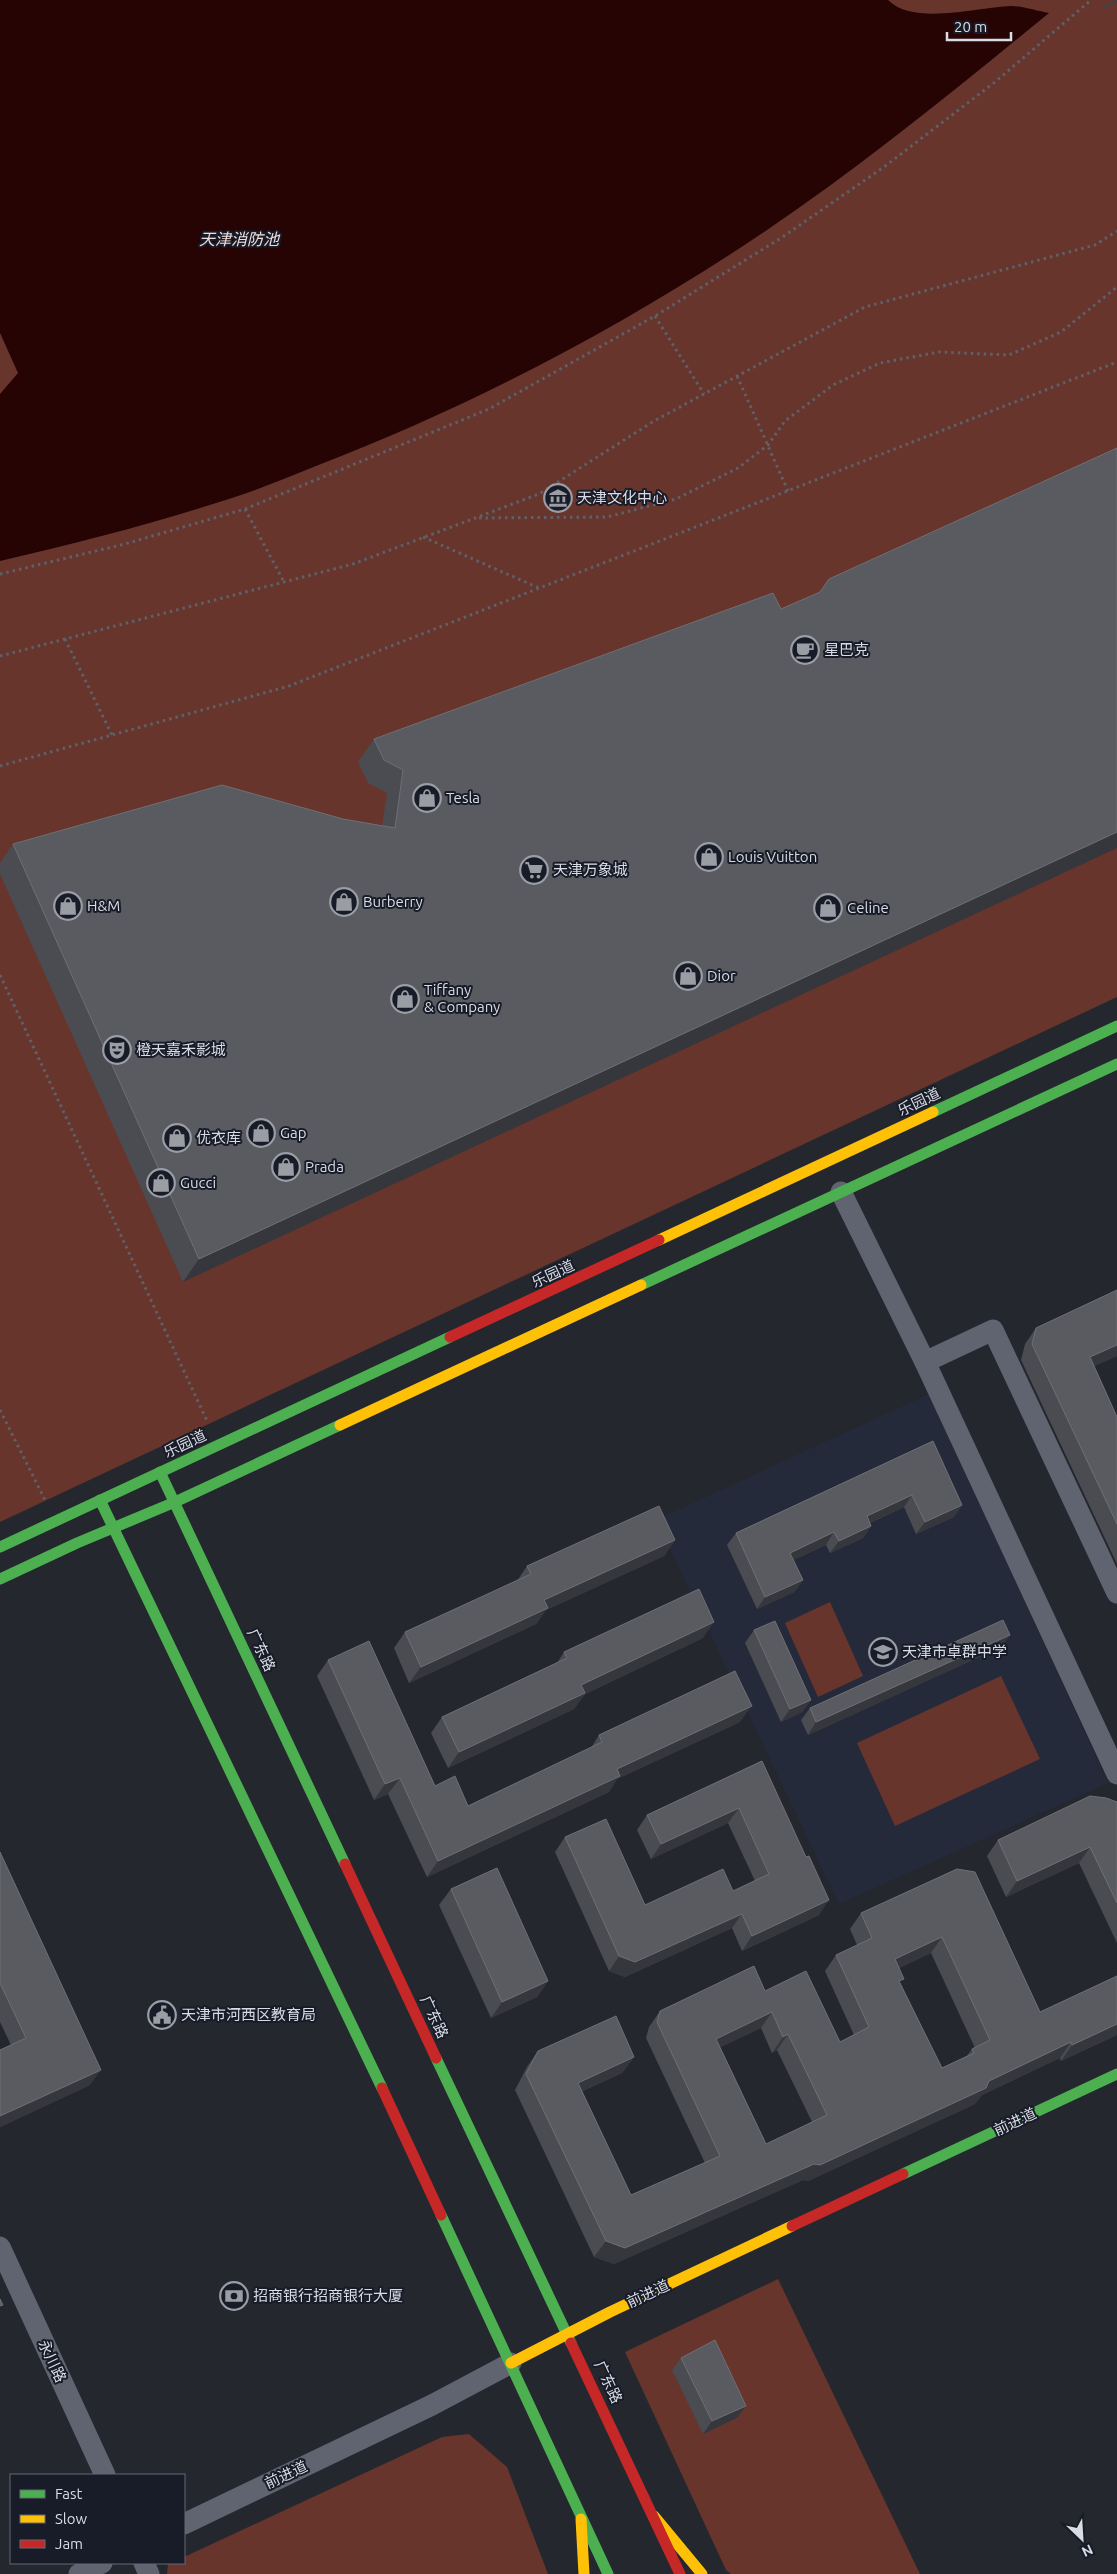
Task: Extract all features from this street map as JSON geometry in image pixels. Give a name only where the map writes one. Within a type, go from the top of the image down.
[{"type":"main road","name":"乐园道","points":[[0,1547],[828,1167],[1117,1026]]},
{"type":"main road","points":[[0,1579],[77,1543],[175,1502],[839,1189],[1117,1064]]},
{"type":"main road","name":"广东路","points":[[160,1472],[680,2574]]},
{"type":"main road","points":[[100,1500],[517,2369],[581,2519],[608,2574]]},
{"type":"main road","name":"前进道","points":[[517,2369],[568,2334],[610,2312],[1117,2074]]},
{"type":"main road","points":[[654,2516],[702,2574]]},
{"type":"main road","points":[[581,2519],[584,2574]]},
{"type":"street","points":[[839,1189],[925,1362],[1117,1774]]},
{"type":"street","points":[[925,1362],[993,1330],[1117,1593]]},
{"type":"street","name":"永川路","points":[[0,2247],[105,2474]]},
{"type":"street","name":"前进道","points":[[185,2524],[432,2405],[517,2369]]},
{"type":"street","points":[[79,2574],[100,2564]]},
{"type":"path","points":[[0,574],[125,544],[245,509],[489,409],[655,316],[781,238],[884,167],[995,82],[1091,0]]},
{"type":"path","points":[[0,656],[353,564],[539,494],[654,421],[865,307],[1095,245],[1117,230]]},
{"type":"path","points":[[475,518],[607,517],[676,499],[738,468],[768,445],[785,421],[833,385],[880,363],[939,352],[1009,355],[1061,332],[1117,287]]},
{"type":"path","points":[[655,316],[704,394]]},
{"type":"path","points":[[0,766],[290,686],[1117,362]]},
{"type":"path","points":[[737,376],[788,491]]},
{"type":"path","points":[[245,509],[284,582]]},
{"type":"path","points":[[423,537],[539,588]]},
{"type":"path","points":[[65,639],[112,735]]},
{"type":"path","points":[[0,974],[218,1446]]},
{"type":"path","points":[[0,1410],[56,1520]]},
{"type":"shaded area","name":"天津文化中心","points":[[0,0],[1117,0],[1117,997],[0,1522]]},
{"type":"shaded area","name":"天津市卓群中学","points":[[929,1394],[1108,1783],[839,1904],[656,1520]]},
{"type":"shaded area","points":[[830,1602],[863,1676],[818,1697],[785,1623]]},
{"type":"shaded area","points":[[1001,1676],[1040,1759],[895,1826],[857,1743]]},
{"type":"shaded area","points":[[778,2279],[920,2574],[731,2574],[726,2570],[625,2352]]},
{"type":"shaded area","points":[[469,2434],[507,2467],[548,2574],[167,2574],[168,2564],[185,2564],[185,2557],[442,2437]]},
{"type":"water","name":"天津消防池","points":[[0,0],[888,0],[899,8],[929,14],[1011,6],[1049,13],[899,134],[783,219],[641,309],[536,367],[427,420],[253,491],[145,524],[0,561],[0,394],[18,373],[0,333]]},
{"type":"building","name":"天津万象城","points":[[1117,448],[1117,832],[199,1259],[13,844],[222,785],[343,819],[395,828],[403,770],[384,760],[374,739],[773,593],[781,609],[820,592],[829,579]]},
{"type":"building","points":[[1117,1290],[1117,1345],[1090,1357],[1117,1417],[1117,1524],[1032,1344],[1036,1328]]},
{"type":"building","points":[[933,1441],[962,1505],[925,1522],[912,1495],[867,1516],[871,1526],[839,1541],[834,1532],[790,1553],[803,1580],[765,1597],[736,1533]]},
{"type":"building","points":[[659,1506],[675,1540],[544,1600],[548,1608],[421,1667],[405,1632],[531,1574],[527,1566]]},
{"type":"building","points":[[699,1589],[714,1622],[581,1685],[585,1693],[459,1752],[442,1717],[567,1658],[564,1652]]},
{"type":"building","points":[[1003,1620],[1010,1635],[816,1722],[810,1708]]},
{"type":"building","points":[[775,1621],[811,1700],[790,1709],[754,1630]]},
{"type":"building","points":[[369,1641],[435,1786],[455,1776],[468,1806],[602,1742],[599,1735],[735,1671],[752,1706],[617,1769],[620,1776],[438,1861],[400,1778],[385,1784],[328,1660]]},
{"type":"building","points":[[762,1761],[806,1857],[809,1856],[829,1900],[752,1936],[742,1914],[635,1962],[619,1956],[565,1837],[606,1819],[645,1905],[723,1869],[733,1891],[769,1874],[739,1808],[661,1844],[647,1815]]},
{"type":"building","points":[[1090,1796],[1106,1798],[1117,1802],[1117,1903],[1090,1847],[1017,1881],[998,1840]]},
{"type":"building","points":[[0,1852],[101,2070],[0,2116],[0,2050],[26,2038],[0,1983]]},
{"type":"building","points":[[497,1868],[548,1981],[502,2002],[451,1889]]},
{"type":"building","points":[[957,1869],[975,1872],[1040,2012],[1117,1976],[1117,2024],[1072,2045],[1071,2042],[989,2081],[986,2088],[820,2165],[814,2164],[625,2248],[606,2241],[526,2074],[538,2051],[616,2016],[634,2057],[578,2083],[631,2195],[720,2156],[657,2022],[660,2011],[754,1966],[765,1991],[806,1971],[840,2042],[869,2027],[836,1955],[872,1938],[861,1913]],"holes":[[[942,1937],[990,2040],[972,2049],[974,2053],[942,2068],[899,1981],[904,1979],[895,1959]],[[772,2012],[783,2037],[788,2034],[827,2115],[766,2144],[716,2039]]]},
{"type":"building","points":[[715,2340],[746,2406],[712,2421],[681,2358]]},
{"type":"traffic: fast","points":[[933,1112],[1117,1026]]},
{"type":"traffic: fast","points":[[641,1285],[1117,1064]]},
{"type":"traffic: fast","points":[[0,1547],[450,1337]]},
{"type":"traffic: fast","points":[[0,1579],[77,1543],[175,1502],[340,1425]]},
{"type":"traffic: fast","points":[[160,1472],[345,1864]]},
{"type":"traffic: fast","points":[[100,1500],[382,2088]]},
{"type":"traffic: fast","points":[[436,2058],[571,2343]]},
{"type":"traffic: fast","points":[[903,2174],[1117,2074]]},
{"type":"traffic: fast","points":[[441,2215],[608,2574]]},
{"type":"traffic: slow","points":[[659,1240],[933,1112]]},
{"type":"traffic: slow","points":[[340,1425],[641,1285]]},
{"type":"traffic: slow","points":[[511,2363],[610,2312],[792,2226]]},
{"type":"traffic: slow","points":[[654,2516],[702,2574]]},
{"type":"traffic: slow","points":[[581,2519],[584,2574]]},
{"type":"traffic: jam","points":[[450,1337],[659,1240]]},
{"type":"traffic: jam","points":[[345,1864],[436,2058]]},
{"type":"traffic: jam","points":[[382,2088],[441,2215]]},
{"type":"traffic: jam","points":[[792,2226],[903,2174]]},
{"type":"traffic: jam","points":[[571,2343],[680,2574]]},
{"type":"place","name":"天津文化中心","points":[[558,498]]},
{"type":"place","name":"星巴克","points":[[805,650]]},
{"type":"place","name":"Tesla","points":[[427,798]]},
{"type":"place","name":"Louis Vuitton","points":[[709,857]]},
{"type":"place","name":"天津万象城","points":[[534,870]]},
{"type":"place","name":"Burberry","points":[[344,902]]},
{"type":"place","name":"H&M","points":[[68,906]]},
{"type":"place","name":"Celine","points":[[828,908]]},
{"type":"place","name":"Dior","points":[[688,976]]},
{"type":"place","name":"Tiffany & Company","points":[[405,999]]},
{"type":"place","name":"橙天嘉禾影城","points":[[117,1050]]},
{"type":"place","name":"Gap","points":[[261,1133]]},
{"type":"place","name":"优衣库","points":[[177,1138]]},
{"type":"place","name":"Prada","points":[[286,1167]]},
{"type":"place","name":"Gucci","points":[[161,1183]]},
{"type":"place","name":"天津市卓群中学","points":[[883,1652]]},
{"type":"place","name":"天津市河西区教育局","points":[[162,2015]]},
{"type":"place","name":"招商银行招商银行大厦","points":[[234,2296]]}]
